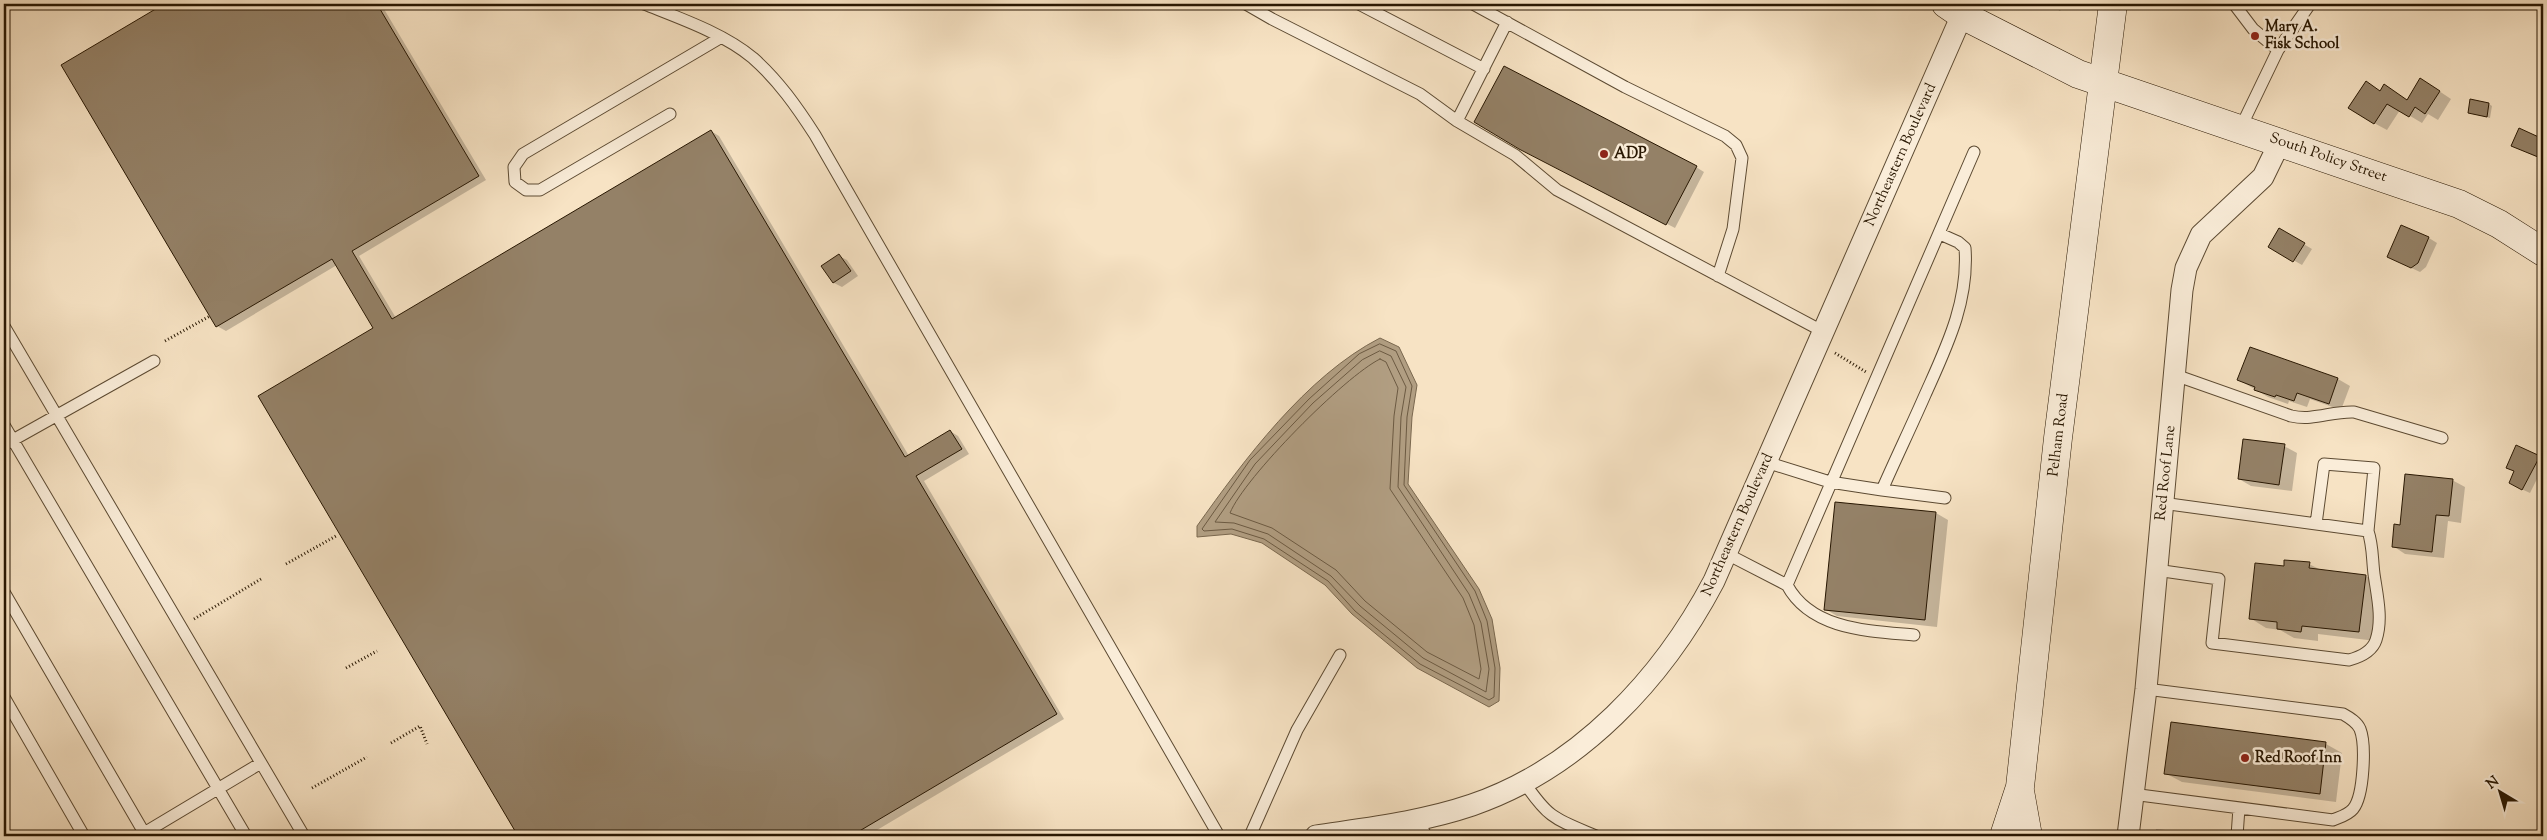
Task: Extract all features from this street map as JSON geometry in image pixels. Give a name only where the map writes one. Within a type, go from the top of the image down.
[{"type":"main road","name":"Pelham Road","points":[[2004,836],[2020,787],[2058,438],[2113,4]]},
{"type":"main road","name":"South Policy Street","points":[[1954,10],[2064,68],[2104,84],[2459,204],[2499,224],[2543,252]]},
{"type":"main road","name":"Pelham Road","points":[[2020,787],[2028,836]]},
{"type":"street","name":"Northeastern Boulevard","points":[[1316,836],[1422,828],[1524,782],[1584,742],[1608,721],[1649,679],[1701,606],[1727,554],[1824,332],[1954,10]]},
{"type":"street","name":"Red Roof Lane","points":[[2128,836],[2146,689],[2182,290],[2186,268],[2200,235],[2263,177],[2280,142]]},
{"type":"lane","points":[[644,4],[720,38],[751,57],[773,77],[794,103],[815,135],[1220,836]]},
{"type":"lane","points":[[1246,4],[1420,94],[1457,121],[1515,155],[1556,190],[1824,332]]},
{"type":"lane","points":[[1359,4],[1484,69]]},
{"type":"lane","points":[[1473,4],[1625,87],[1726,136],[1736,145],[1742,158],[1733,229],[1718,276]]},
{"type":"lane","points":[[2234,4],[2252,29],[2278,50]]},
{"type":"lane","points":[[2240,129],[2278,50],[2310,4]]},
{"type":"lane","points":[[1457,121],[1507,22]]},
{"type":"lane","points":[[670,114],[540,190],[526,190],[515,182],[514,168],[523,154],[720,38]]},
{"type":"lane","points":[[1787,585],[1974,152]]},
{"type":"lane","points":[[1882,490],[1958,320],[1962,300],[1965,248],[1958,242],[1940,234]]},
{"type":"lane","points":[[4,326],[304,836]]},
{"type":"lane","points":[[8,443],[154,360]]},
{"type":"lane","points":[[2175,376],[2291,416],[2306,419],[2344,411],[2354,412],[2442,438]]},
{"type":"lane","points":[[4,425],[8,443],[246,836]]},
{"type":"lane","points":[[1766,462],[1830,482],[1945,498]]},
{"type":"lane","points":[[2156,570],[2218,578],[2212,643],[2349,660],[2360,657],[2370,650],[2376,640],[2379,604],[2374,574],[2373,545],[2368,532],[2374,468],[2324,464],[2316,524]]},
{"type":"lane","points":[[2162,503],[2368,532]]},
{"type":"lane","points":[[1727,554],[1787,585],[1794,598],[1808,611],[1830,622],[1872,631],[1914,635]]},
{"type":"lane","points":[[4,592],[143,835],[260,763]]},
{"type":"lane","points":[[1250,836],[1297,730],[1340,655]]},
{"type":"lane","points":[[2132,794],[2321,820],[2333,820],[2344,816],[2354,808],[2359,797],[2363,740],[2359,728],[2343,714],[2146,689]]},
{"type":"lane","points":[[4,697],[84,836]]},
{"type":"lane","points":[[1524,782],[1537,802],[1550,815],[1590,835]]},
{"type":"lane","points":[[2237,836],[2239,808]]},
{"type":"path","points":[[165,341],[210,316]]},
{"type":"path","points":[[1832,352],[1848,363]]},
{"type":"path","points":[[286,564],[336,536]]},
{"type":"path","points":[[194,619],[261,579]]},
{"type":"path","points":[[346,668],[377,651]]},
{"type":"path","points":[[391,743],[420,726],[427,744]]},
{"type":"path","points":[[312,788],[367,757]]},
{"type":"water","points":[[1380,338],[1399,347],[1417,385],[1412,417],[1408,484],[1479,589],[1492,619],[1500,668],[1499,701],[1489,707],[1417,668],[1352,614],[1325,585],[1262,543],[1231,534],[1197,537],[1197,526],[1235,474],[1278,422],[1327,374],[1353,354]]},
{"type":"building","points":[[164,4],[377,4],[479,176],[352,251],[392,319],[711,130],[905,457],[950,430],[962,449],[916,476],[1057,714],[851,836],[518,836],[258,396],[373,328],[332,259],[216,327],[61,65]]},
{"type":"building","points":[[1504,66],[1697,166],[1666,225],[1519,149],[1474,122]]},
{"type":"building","points":[[2420,78],[2440,91],[2425,114],[2415,107],[2409,117],[2387,104],[2374,124],[2348,108],[2366,81],[2380,91],[2384,84],[2407,100]]},
{"type":"building","points":[[2470,99],[2489,103],[2487,117],[2468,113]]},
{"type":"building","points":[[2519,128],[2543,139],[2543,159],[2511,146]]},
{"type":"building","points":[[2401,225],[2429,237],[2418,263],[2411,268],[2387,257]]},
{"type":"building","points":[[2279,228],[2305,243],[2293,262],[2268,247]]},
{"type":"building","points":[[839,254],[851,271],[833,283],[821,266]]},
{"type":"building","points":[[2250,347],[2338,378],[2329,404],[2297,393],[2294,401],[2276,395],[2275,397],[2254,390],[2255,387],[2237,380]]},
{"type":"building","points":[[2243,439],[2285,444],[2279,485],[2238,479]]},
{"type":"building","points":[[2516,445],[2540,456],[2522,490],[2509,483],[2514,471],[2506,468]]},
{"type":"building","points":[[2405,474],[2453,479],[2449,516],[2436,515],[2432,552],[2392,547],[2394,524],[2400,525]]},
{"type":"building","points":[[1835,502],[1936,512],[1925,620],[1824,610]]},
{"type":"building","points":[[2284,560],[2310,562],[2309,568],[2366,575],[2359,632],[2302,626],[2301,632],[2277,629],[2277,622],[2249,619],[2255,563],[2284,566]]},
{"type":"building","name":"Red Roof Inn","points":[[2171,722],[2326,742],[2320,794],[2164,774]]},
{"type":"place","name":"Mary A. Fisk School","points":[[2255,36]]},
{"type":"place","name":"ADP","points":[[1604,154]]},
{"type":"place","name":"Red Roof Inn","points":[[2245,758]]}]
